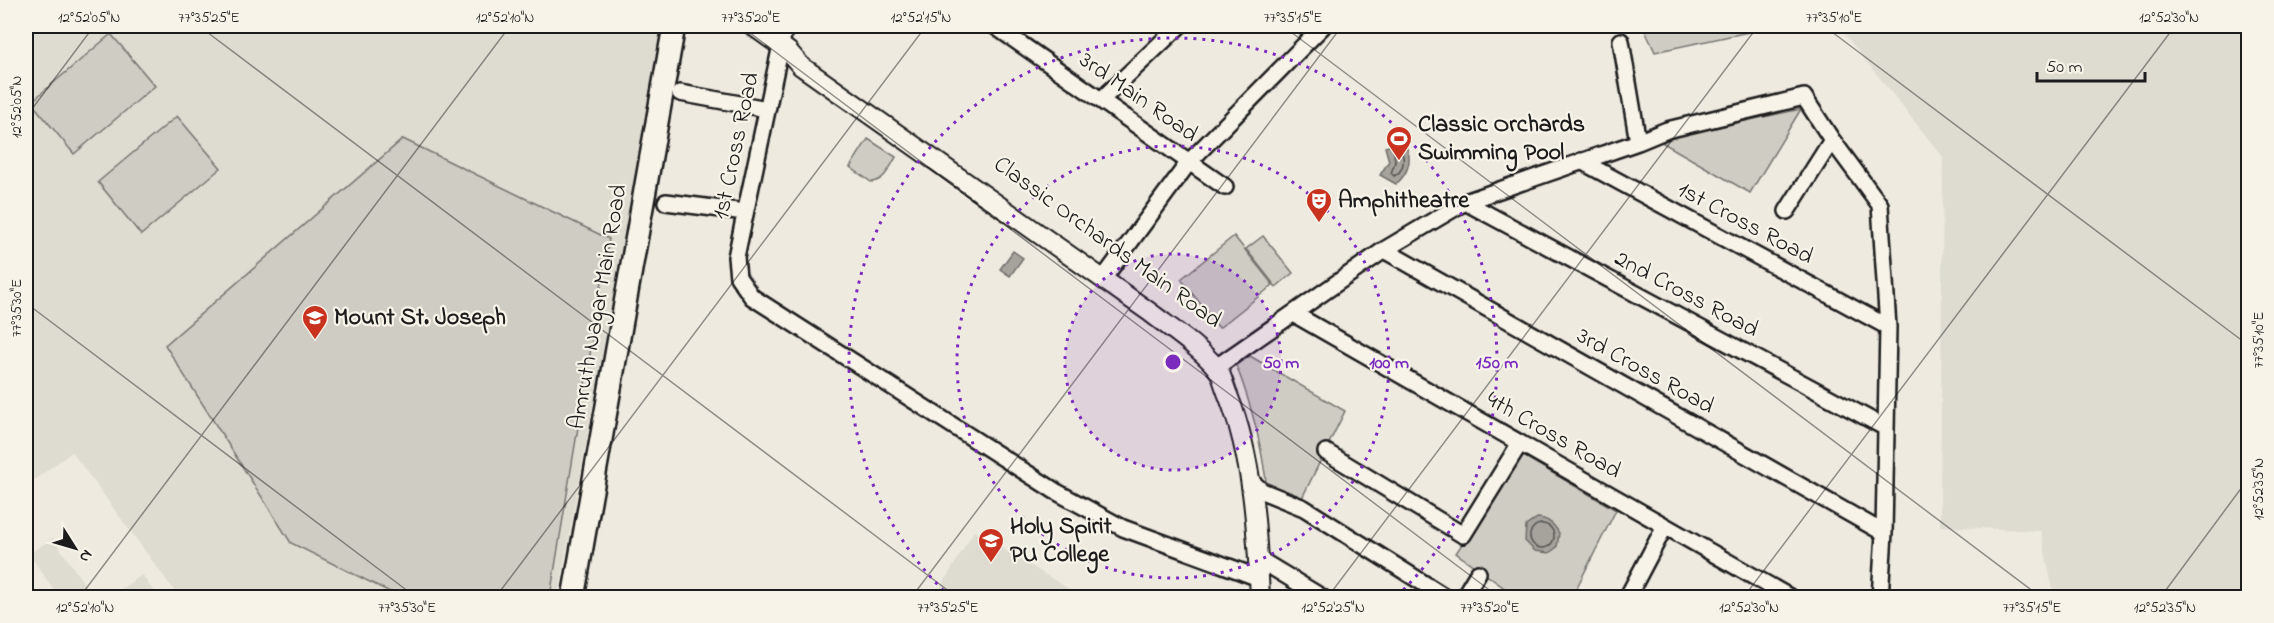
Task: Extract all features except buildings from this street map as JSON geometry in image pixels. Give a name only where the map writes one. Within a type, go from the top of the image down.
[{"type":"main road","name":"Amruth Nagar Main Road","points":[[573,597],[674,26]]},
{"type":"street","name":"Classic Orchards Main Road","points":[[753,26],[785,48],[806,56],[1106,275],[1157,304],[1204,341],[1220,365],[1229,366],[1248,417],[1256,485],[1261,567],[1260,597]]},
{"type":"street","name":"1st Cross Road","points":[[785,26],[785,48],[767,109],[736,257],[738,277],[753,297],[1055,491],[1123,528],[1261,567]]},
{"type":"street","name":"3rd Main Road","points":[[995,26],[1012,30],[1101,100],[1225,187]]},
{"type":"street","points":[[1101,100],[1179,26]]},
{"type":"street","points":[[1106,275],[1189,162],[1323,26]]},
{"type":"street","points":[[1621,41],[1638,142]]},
{"type":"street","points":[[680,93],[767,109]]},
{"type":"street","points":[[1220,365],[1384,250],[1465,202],[1667,130],[1804,97],[1832,140],[1880,205],[1888,327],[1884,533],[1880,597]]},
{"type":"street","points":[[1787,210],[1832,140]]},
{"type":"street","name":"1st Cross Road","points":[[1581,161],[1888,327]]},
{"type":"street","points":[[666,202],[746,212]]},
{"type":"street","name":"2nd Cross Road","points":[[1465,202],[1886,428]]},
{"type":"street","name":"3rd Cross Road","points":[[1384,250],[1884,533]]},
{"type":"street","name":"4th Cross Road","points":[[1294,314],[1791,597]]},
{"type":"street","points":[[1326,452],[1463,535],[1520,443]]},
{"type":"street","points":[[1256,485],[1304,508],[1447,597]]},
{"type":"street","points":[[1627,597],[1665,526]]},
{"type":"street","name":"Classic Orchards Main Road","points":[[1261,567],[1270,597]]},
{"type":"street","points":[[1261,567],[1323,597]]},
{"type":"street","points":[[1463,597],[1478,573]]},
{"type":"shaded area","name":"Mount St. Joseph","points":[[26,26],[662,26],[558,597],[179,597],[72,452],[26,486]]},
{"type":"shaded area","points":[[1643,26],[1777,26],[1655,52]]},
{"type":"shaded area","points":[[1838,26],[2248,26],[2248,597],[2054,597],[2041,531],[1940,526],[1943,157]]},
{"type":"shaded area","points":[[111,34],[155,86],[74,154],[31,102]]},
{"type":"shaded area","points":[[1801,109],[1750,193],[1658,140]]},
{"type":"shaded area","points":[[177,116],[221,168],[141,235],[98,182]]},
{"type":"shaded area","points":[[403,139],[609,239],[550,597],[400,597],[291,543],[165,345]]},
{"type":"shaded area","points":[[868,139],[896,157],[880,180],[871,182],[850,167]]},
{"type":"shaded area","points":[[1234,236],[1273,285],[1219,328],[1181,279]]},
{"type":"shaded area","points":[[1263,236],[1293,273],[1276,287],[1246,249]]},
{"type":"shaded area","points":[[1250,356],[1345,411],[1301,500],[1267,489],[1256,426],[1236,365]]},
{"type":"shaded area","points":[[1522,455],[1616,510],[1572,597],[1517,597],[1456,553]]},
{"type":"shaded area","name":"Holy Spirit PU College","points":[[974,531],[1082,597],[935,597]]},
{"type":"shaded area","points":[[53,538],[93,597],[59,597],[29,554]]},
{"type":"shaded area","points":[[142,575],[158,597],[109,597]]},
{"type":"water","name":"Classic Orchards Swimming Pool","points":[[1403,142],[1408,153],[1409,164],[1404,175],[1396,184],[1380,175],[1389,161],[1385,147]]},
{"type":"water","points":[[1013,251],[1023,258],[1010,276],[1000,269]]},
{"type":"water","points":[[1537,518],[1550,522],[1559,533],[1557,547],[1549,553],[1535,551],[1525,541],[1526,526]]},
{"type":"place","name":"Classic Orchards Swimming Pool","points":[[1399,162]]},
{"type":"place","name":"Amphitheatre","points":[[1319,224]]},
{"type":"place","name":"Mount St. Joseph","points":[[315,341]]},
{"type":"place","name":"Holy Spirit PU College","points":[[991,564]]}]
